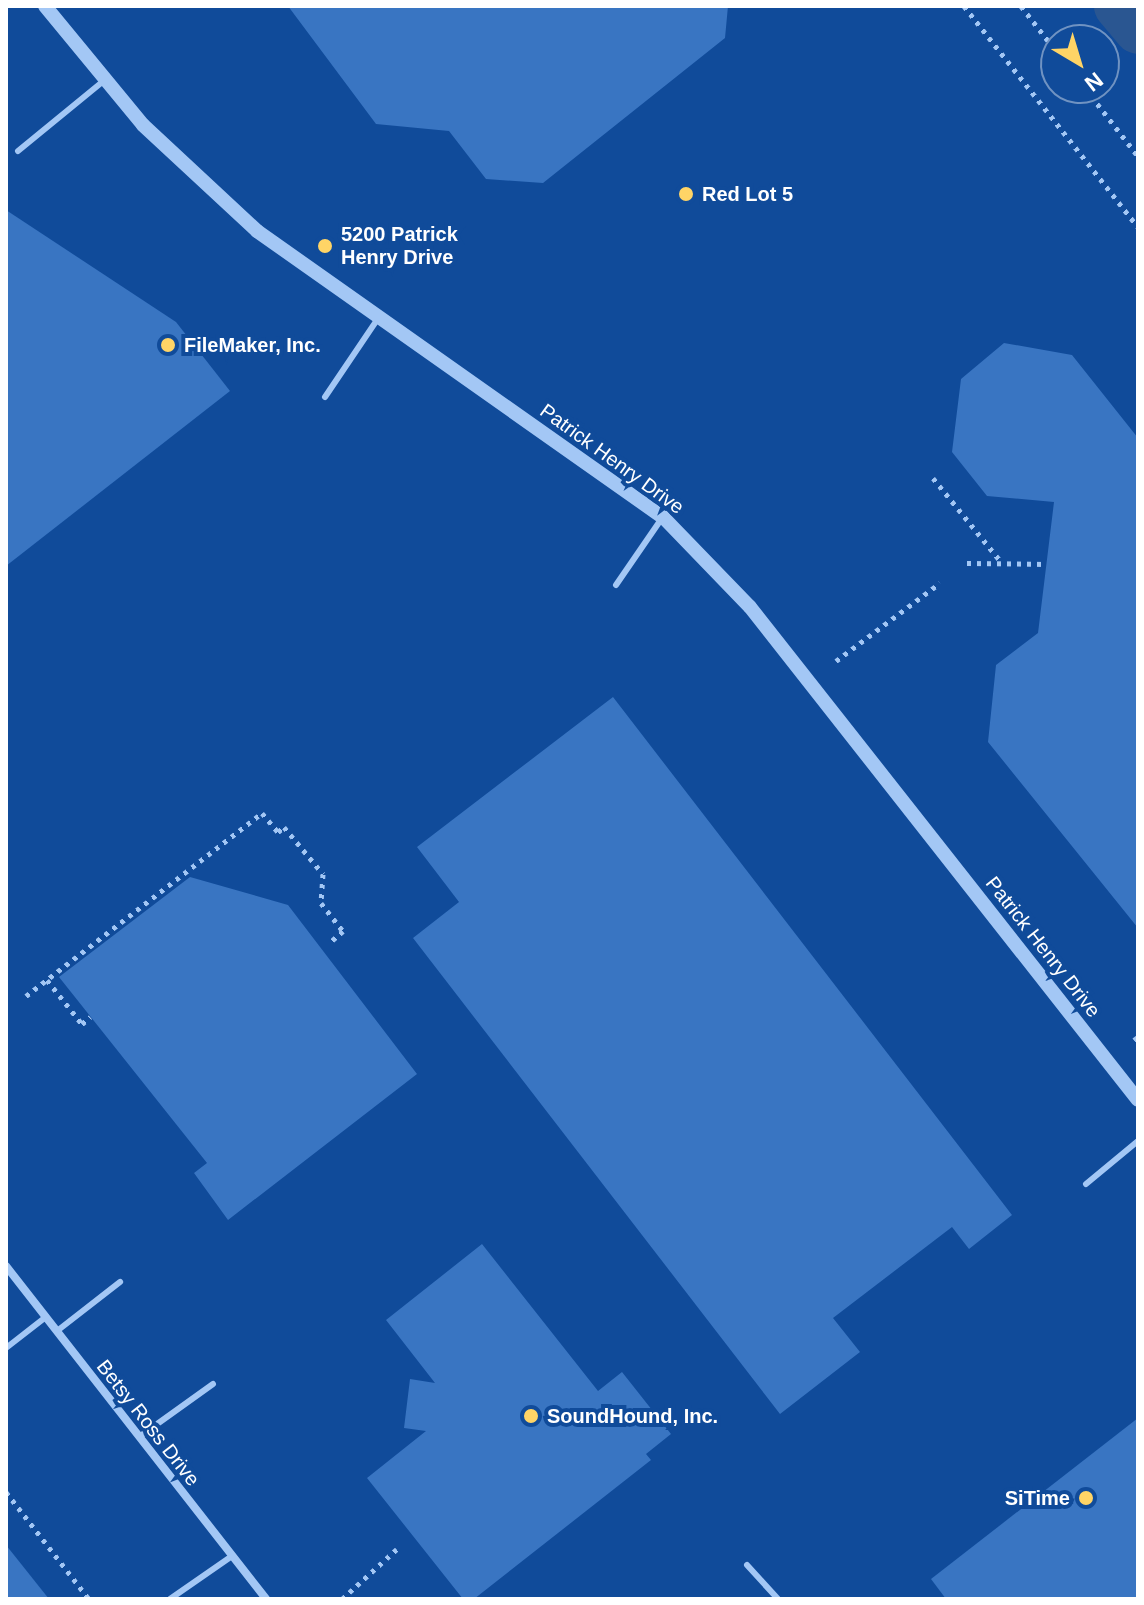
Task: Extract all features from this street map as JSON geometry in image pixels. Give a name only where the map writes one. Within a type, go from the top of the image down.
[{"type":"street","name":"Patrick Henry Drive","points":[[45,6],[143,125],[257,231],[663,517],[750,607],[1138,1100]]},
{"type":"street","name":"Betsy Ross Drive","points":[[6,1266],[266,1599]]},
{"type":"lane","points":[[18,151],[106,79]]},
{"type":"lane","points":[[325,397],[379,317]]},
{"type":"lane","points":[[616,585],[663,517]]},
{"type":"lane","points":[[1086,1184],[1138,1141]]},
{"type":"lane","points":[[57,1331],[120,1282]]},
{"type":"lane","points":[[6,1348],[46,1317]]},
{"type":"lane","points":[[139,1437],[213,1384]]},
{"type":"lane","points":[[170,1599],[232,1556]]},
{"type":"lane","points":[[747,1565],[778,1599]]},
{"type":"path","points":[[964,6],[1138,227]]},
{"type":"path","points":[[1021,6],[1040,30]]},
{"type":"path","points":[[1097,104],[1138,156]]},
{"type":"path","points":[[933,478],[1002,563]]},
{"type":"path","points":[[967,563],[1046,564]]},
{"type":"path","points":[[836,661],[940,583]]},
{"type":"path","points":[[26,996],[262,813],[278,832],[284,827],[323,874],[321,903],[343,931],[329,943]]},
{"type":"path","points":[[47,980],[82,1024],[90,1017]]},
{"type":"path","points":[[6,1492],[89,1599]]},
{"type":"path","points":[[342,1599],[397,1549]]},
{"type":"building","points":[[288,6],[728,6],[725,38],[543,183],[486,179],[449,131],[376,124]]},
{"type":"building","points":[[6,210],[176,322],[230,391],[6,566]]},
{"type":"building","points":[[1004,343],[1072,355],[1138,438],[1138,928],[988,742],[996,665],[1038,633],[1054,502],[987,496],[952,452],[961,379]]},
{"type":"building","points":[[613,697],[1012,1215],[969,1249],[952,1227],[833,1318],[860,1352],[780,1414],[413,938],[459,902],[417,847]]},
{"type":"building","points":[[190,877],[288,905],[417,1074],[228,1220],[194,1173],[207,1163],[59,977]]},
{"type":"building","name":"SoundHound, Inc.","points":[[482,1244],[598,1391],[622,1372],[671,1434],[646,1454],[651,1460],[474,1599],[463,1599],[367,1478],[426,1431],[404,1428],[410,1379],[435,1383],[386,1320]]},
{"type":"building","name":"SiTime","points":[[1138,1418],[1138,1599],[946,1599],[931,1579]]},
{"type":"building","points":[[6,1545],[49,1599],[6,1599]]},
{"type":"waterway","points":[[1118,6],[1138,30]]},
{"type":"place","name":"Red Lot 5","points":[[686,194]]},
{"type":"place","name":"5200 Patrick Henry Drive","points":[[325,246]]},
{"type":"place","name":"FileMaker, Inc.","points":[[168,345]]},
{"type":"place","name":"SoundHound, Inc.","points":[[531,1416]]},
{"type":"place","name":"SiTime","points":[[1086,1498]]}]
